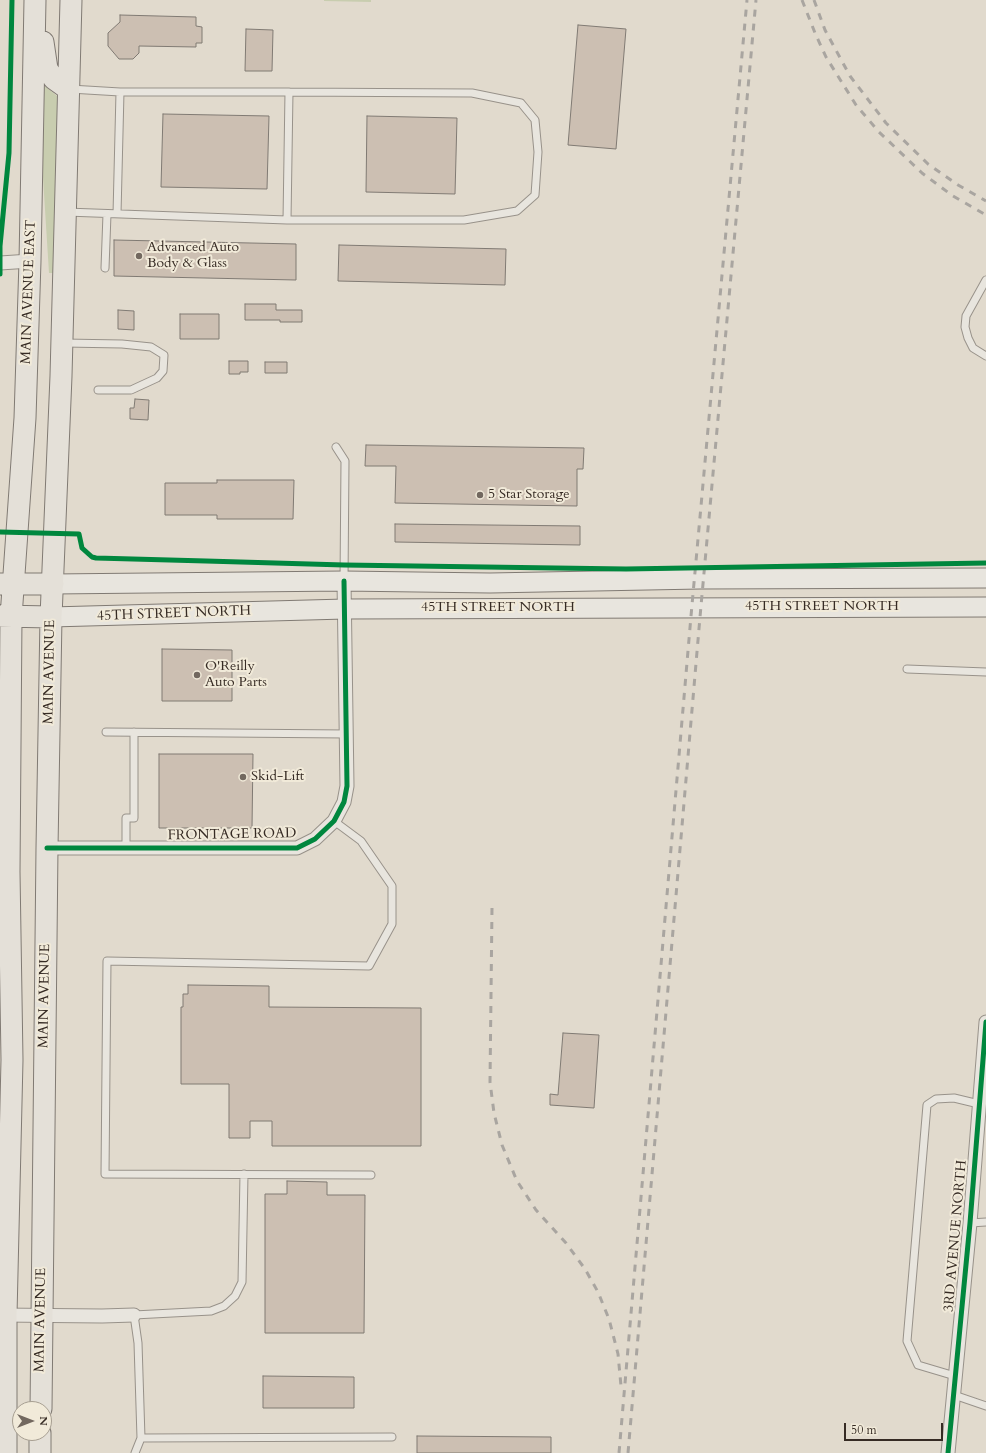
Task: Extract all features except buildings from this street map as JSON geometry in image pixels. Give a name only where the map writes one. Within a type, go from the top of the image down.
[{"type":"main road","name":"MAIN AVENUE EAST","points":[[7,584],[25,418],[30,260],[35,0]]},
{"type":"main road","points":[[45,0],[43,39],[47,69],[54,79],[68,89]]},
{"type":"main road","points":[[6,1453],[3,1315],[9,1060],[4,872],[5,616],[7,584],[53,584],[66,212],[70,0]]},
{"type":"main road","name":"45TH STREET NORTH","points":[[53,584],[344,581],[490,583],[700,579],[986,578]]},
{"type":"main road","name":"MAIN AVENUE","points":[[40,1401],[47,848],[51,617],[53,584]]},
{"type":"main road","name":"45TH STREET NORTH","points":[[5,616],[51,617],[345,609],[986,607]]},
{"type":"main road","points":[[40,1441],[40,1453]]},
{"type":"street","points":[[0,263],[30,260]]},
{"type":"street","name":"FRONTAGE ROAD","points":[[47,848],[297,848],[315,839],[334,821],[344,802],[347,786],[344,581]]},
{"type":"street","name":"3RD AVENUE NORTH","points":[[948,1453],[970,1223],[986,1022]]},
{"type":"street","points":[[3,1315],[134,1315]]},
{"type":"lane","points":[[66,212],[287,220],[464,220],[517,211],[535,195],[538,152],[535,120],[520,103],[472,93],[120,92],[68,89]]},
{"type":"lane","points":[[117,214],[120,92]]},
{"type":"lane","points":[[287,220],[289,92]]},
{"type":"lane","points":[[106,268],[108,214]]},
{"type":"lane","points":[[986,280],[966,316],[965,326],[968,338],[973,348],[986,356]]},
{"type":"lane","points":[[62,343],[122,344],[151,347],[164,355],[163,372],[157,378],[131,390],[98,390]]},
{"type":"lane","points":[[336,447],[345,461],[344,581]]},
{"type":"lane","points":[[907,669],[986,672]]},
{"type":"lane","points":[[106,732],[347,734]]},
{"type":"lane","points":[[126,848],[126,818],[134,818],[134,732]]},
{"type":"lane","points":[[334,821],[361,842],[392,886],[392,924],[369,966],[108,961],[105,1174],[371,1175]]},
{"type":"lane","points":[[955,1376],[918,1365],[907,1341],[926,1113],[927,1105],[936,1099],[954,1098],[979,1104]]},
{"type":"lane","points":[[135,1453],[141,1438],[138,1343],[134,1315],[211,1311],[224,1306],[235,1296],[242,1282],[244,1174]]},
{"type":"lane","points":[[970,1223],[986,1222]]},
{"type":"lane","points":[[954,1395],[986,1406]]},
{"type":"lane","points":[[141,1438],[392,1437]]},
{"type":"green space","points":[[371,0],[371,2],[324,1]]},
{"type":"green space","points":[[45,86],[58,98],[54,273],[49,273],[41,146],[42,87]]},
{"type":"railway","points":[[619,1453],[691,616],[747,0]]},
{"type":"railway","points":[[628,1453],[700,617],[756,0]]},
{"type":"railway","points":[[802,0],[826,57],[856,105],[879,132],[922,173],[953,196],[986,215]]},
{"type":"railway","points":[[814,0],[825,30],[850,76],[886,123],[928,164],[958,185],[986,201]]},
{"type":"railway","points":[[492,908],[490,1082],[494,1113],[502,1145],[517,1181],[536,1210],[566,1243],[585,1269],[598,1292],[609,1319],[618,1354],[621,1386]]},
{"type":"cycle path","points":[[0,274],[0,246],[9,153],[12,0]]},
{"type":"cycle path","points":[[0,532],[79,534],[82,548],[92,557],[96,558],[344,565],[626,569],[986,563]]},
{"type":"cycle path","points":[[47,848],[297,848],[315,839],[334,821],[344,802],[347,786],[344,581]]},
{"type":"cycle path","points":[[948,1453],[970,1223],[986,1022]]},
{"type":"place","name":"Advanced Auto Body & Glass","points":[[139,256]]},
{"type":"place","name":"5 Star Storage","points":[[480,495]]},
{"type":"place","name":"O'Reilly Auto Parts","points":[[197,675]]},
{"type":"place","name":"Skid-Lift","points":[[243,777]]}]
